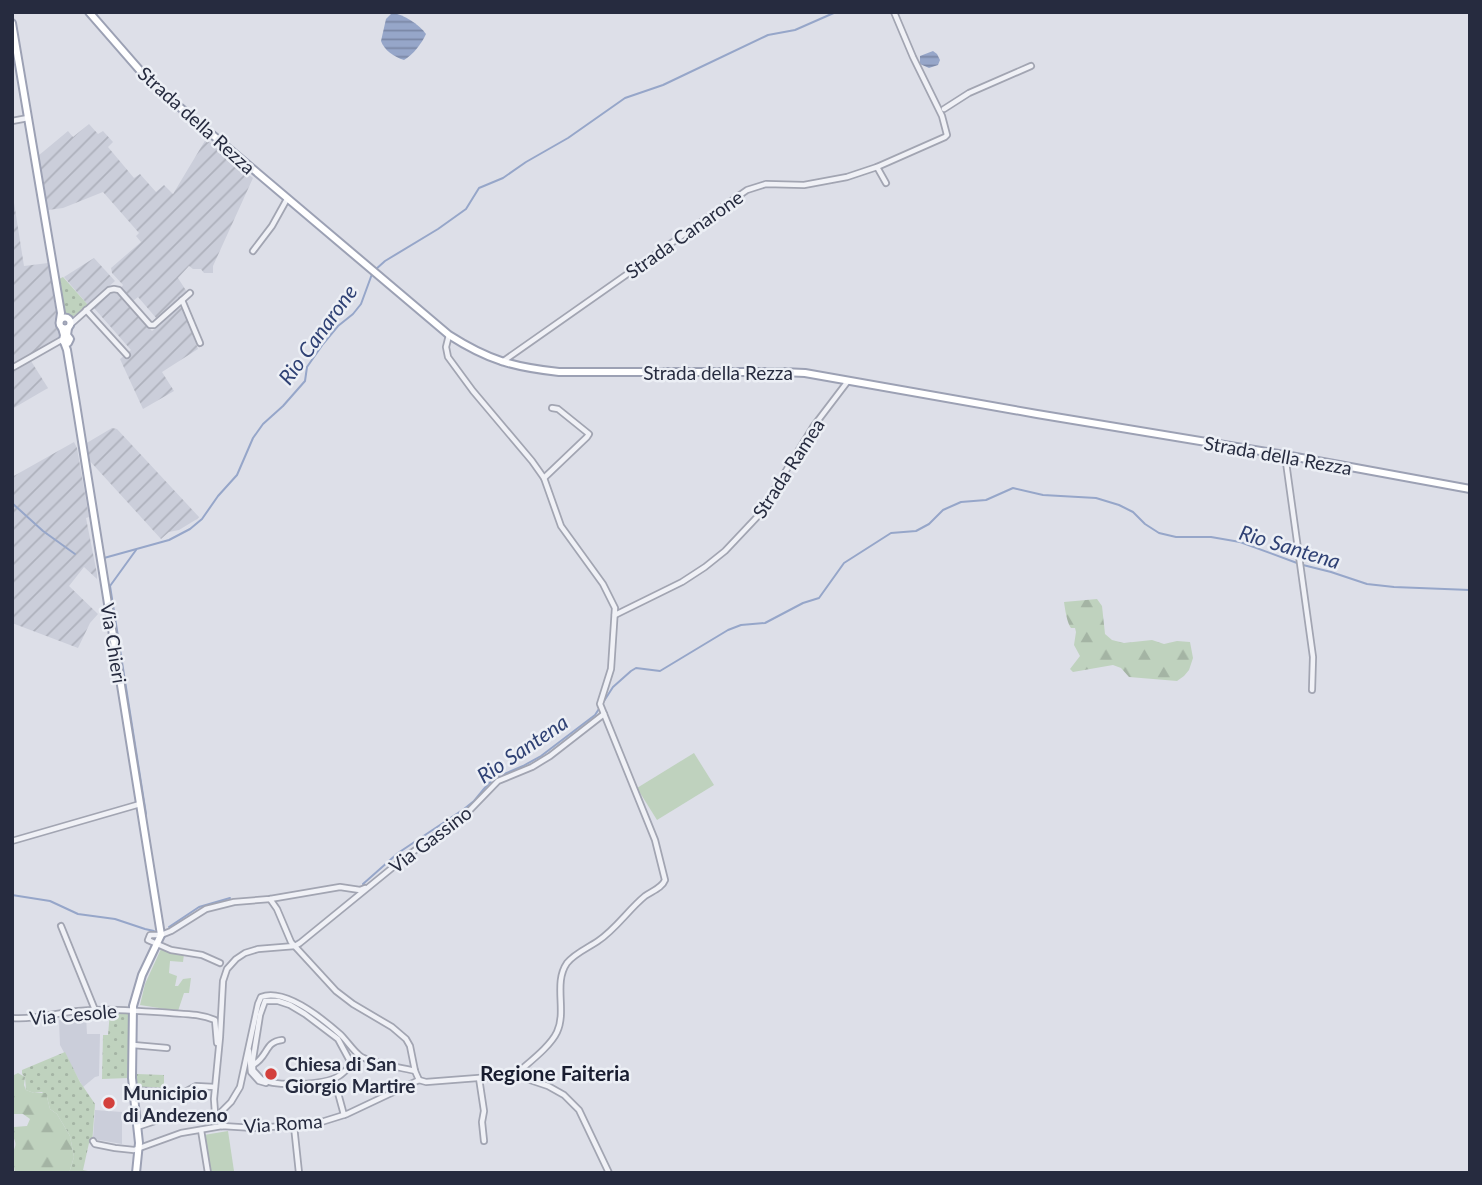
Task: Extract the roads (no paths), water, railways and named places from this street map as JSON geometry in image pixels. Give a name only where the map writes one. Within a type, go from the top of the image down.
[{"type":"main road","name":"Strada della Rezza","points":[[89,12],[150,82],[287,199],[449,335],[501,362],[528,369],[559,372],[805,373],[1470,489]]},
{"type":"main road","name":"Via Chieri","points":[[12,23],[67,321],[63,341],[67,350],[161,935]]},
{"type":"main road","points":[[136,1173],[139,1149],[133,1090],[133,1010],[138,984],[161,935]]},
{"type":"street","points":[[894,12],[913,57],[941,109],[969,93],[1031,66]]},
{"type":"street","name":"Strada Canarone","points":[[501,362],[747,190],[766,184],[804,185],[847,177],[945,138],[947,135],[941,109]]},
{"type":"street","points":[[12,121],[29,118]]},
{"type":"street","points":[[877,167],[886,183]]},
{"type":"street","points":[[253,251],[272,226],[287,199]]},
{"type":"street","points":[[67,321],[114,289],[119,290],[150,325],[154,325],[190,293]]},
{"type":"street","points":[[182,300],[200,343]]},
{"type":"street","points":[[86,310],[127,355]]},
{"type":"street","points":[[449,335],[446,347],[448,356],[544,478],[561,526],[606,590],[615,608],[611,669],[602,708],[655,840],[665,882],[641,900],[599,940],[568,962],[561,976],[560,1023],[557,1032],[516,1075]]},
{"type":"street","points":[[12,368],[63,341]]},
{"type":"street","name":"Strada Ramea","points":[[615,615],[682,582],[725,551],[758,516],[813,427],[848,380]]},
{"type":"street","points":[[544,478],[589,434],[558,409],[552,408]]},
{"type":"street","points":[[1285,455],[1313,657],[1312,691]]},
{"type":"street","name":"Via Gassino","points":[[295,946],[403,859],[468,812],[498,782],[550,756],[602,708]]},
{"type":"street","points":[[12,841],[139,804]]},
{"type":"street","points":[[161,935],[206,909],[242,900],[271,899],[344,888],[360,890],[370,886]]},
{"type":"street","points":[[344,888],[348,897],[354,900],[355,892],[352,889]]},
{"type":"street","points":[[271,899],[295,946],[346,999],[400,1033],[410,1046],[419,1080],[426,1082],[516,1075],[548,1086],[564,1095],[579,1110],[609,1173]]},
{"type":"street","points":[[61,926],[95,1010]]},
{"type":"street","points":[[157,944],[185,953],[194,953],[220,964]]},
{"type":"street","points":[[216,1116],[216,1065],[223,981],[227,969],[245,953],[295,946]]},
{"type":"street","points":[[216,1116],[240,1087],[261,997],[266,995],[279,995],[321,1019],[343,1037],[360,1057],[415,1072]]},
{"type":"street","points":[[351,1063],[333,1035],[299,1010],[274,1000],[265,1001],[261,1008],[253,1065],[253,1070],[262,1079],[315,1084],[340,1075],[360,1057]]},
{"type":"street","name":"Via Cesole","points":[[12,1018],[37,1018],[95,1010],[133,1010],[202,1016],[215,1020],[216,1065]]},
{"type":"street","points":[[253,1065],[261,1060],[273,1041],[282,1041]]},
{"type":"street","points":[[133,1045],[167,1048]]},
{"type":"street","points":[[248,1047],[251,1072],[260,1084],[283,1085]]},
{"type":"street","points":[[243,1076],[244,1088]]},
{"type":"street","points":[[479,1078],[484,1111],[484,1141]]},
{"type":"street","name":"Via Roma","points":[[139,1149],[181,1133],[222,1126],[254,1128],[315,1124],[344,1115],[419,1080]]},
{"type":"street","points":[[133,1090],[183,1093],[196,1086],[215,1087]]},
{"type":"street","points":[[338,1093],[344,1115]]},
{"type":"street","points":[[137,1127],[161,1119],[200,1114]]},
{"type":"street","name":"Via Roma","points":[[216,1116],[222,1126]]},
{"type":"street","points":[[294,1126],[299,1173]]},
{"type":"street","points":[[201,1130],[208,1173]]},
{"type":"street","points":[[93,1141],[95,1144],[115,1148],[139,1149]]},
{"type":"water","points":[[392,13],[410,20],[426,34],[417,48],[404,60],[390,53],[381,41],[386,19]]},
{"type":"water","points":[[933,51],[940,60],[938,65],[929,68],[920,64],[920,56]]},
{"type":"waterway","name":"Rio Canarone","points":[[375,270],[466,209],[479,188],[503,178],[568,138],[625,98],[663,85],[768,35],[795,30],[836,12]]},
{"type":"waterway","name":"Rio Canarone","points":[[104,558],[169,540],[202,519],[237,475],[253,438],[263,424],[305,381],[307,367],[323,344],[361,304],[372,274]]},
{"type":"waterway","name":"Rio Santena","points":[[363,884],[398,853],[464,809],[497,777],[541,756],[595,715],[613,687],[631,671],[636,668],[660,671],[728,630],[741,625],[765,623],[803,603],[819,598],[844,563],[891,533],[916,531],[929,524],[943,510],[961,502],[986,500],[1013,488],[1043,495],[1096,498],[1133,512],[1159,533],[1240,542],[1297,563]]},
{"type":"waterway","name":"Rio Canarone","points":[[12,503],[43,531],[75,554]]},
{"type":"waterway","points":[[136,550],[110,586],[146,814]]},
{"type":"waterway","name":"Rio Santena","points":[[1303,565],[1367,584],[1470,590]]},
{"type":"waterway","name":"Rio Santena","points":[[12,895],[50,901],[78,914],[115,919],[154,931]]},
{"type":"waterway","name":"Rio Santena","points":[[169,927],[199,907],[230,898]]},
{"type":"place","name":"Chiesa di San Giorgio Martire","points":[[271,1074]]},
{"type":"place","name":"Municipio di Andezeno","points":[[109,1103]]},
{"type":"district","name":"Regione Faiteria","points":[[555,1072]]}]
